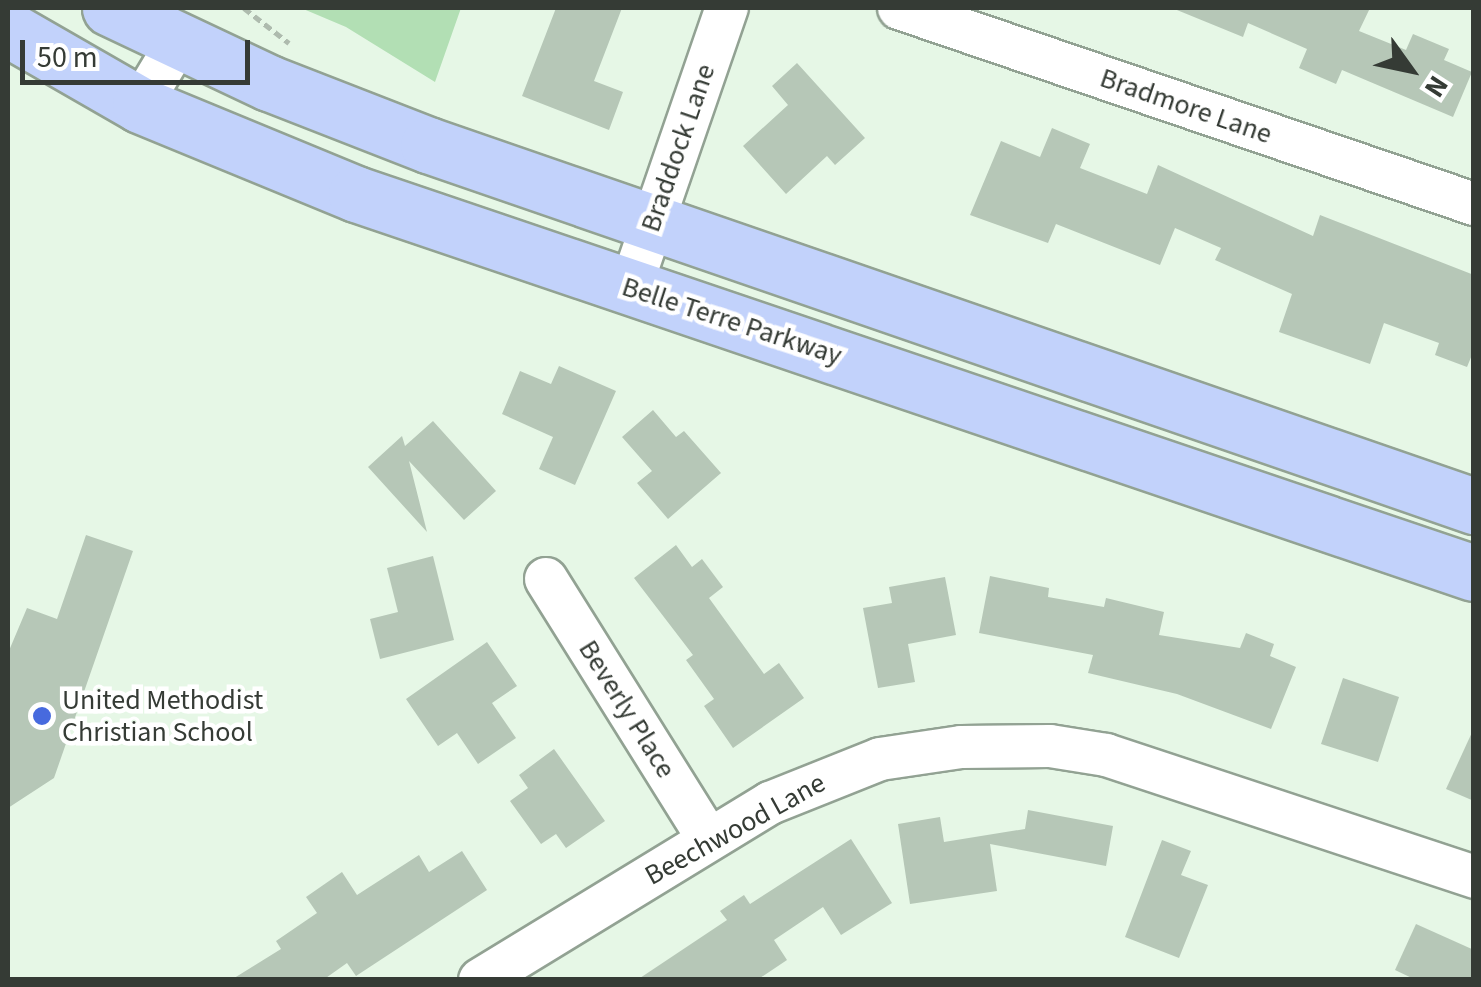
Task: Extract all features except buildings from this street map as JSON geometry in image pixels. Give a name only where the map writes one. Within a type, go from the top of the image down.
[{"type":"main road","points":[[110,8],[178,42],[364,121],[1474,506]]},
{"type":"main road","name":"Belle Terre Parkway","points":[[8,28],[140,104],[342,188],[1474,573]]},
{"type":"street","name":"Braddock Lane","points":[[630,288],[727,8]]},
{"type":"street","name":"Bradmore Lane","points":[[899,8],[1474,204]]},
{"type":"street","points":[[140,104],[178,42]]},
{"type":"street","name":"Beverly Place","points":[[546,579],[708,838]]},
{"type":"street","name":"Beechwood Lane","points":[[480,980],[708,838],[814,783],[880,760],[961,747],[1050,746],[1191,780],[1474,877]]},
{"type":"green space","points":[[301,8],[461,8],[435,82],[346,27]]},
{"type":"place","name":"United Methodist Christian School","points":[[42,716]]}]
